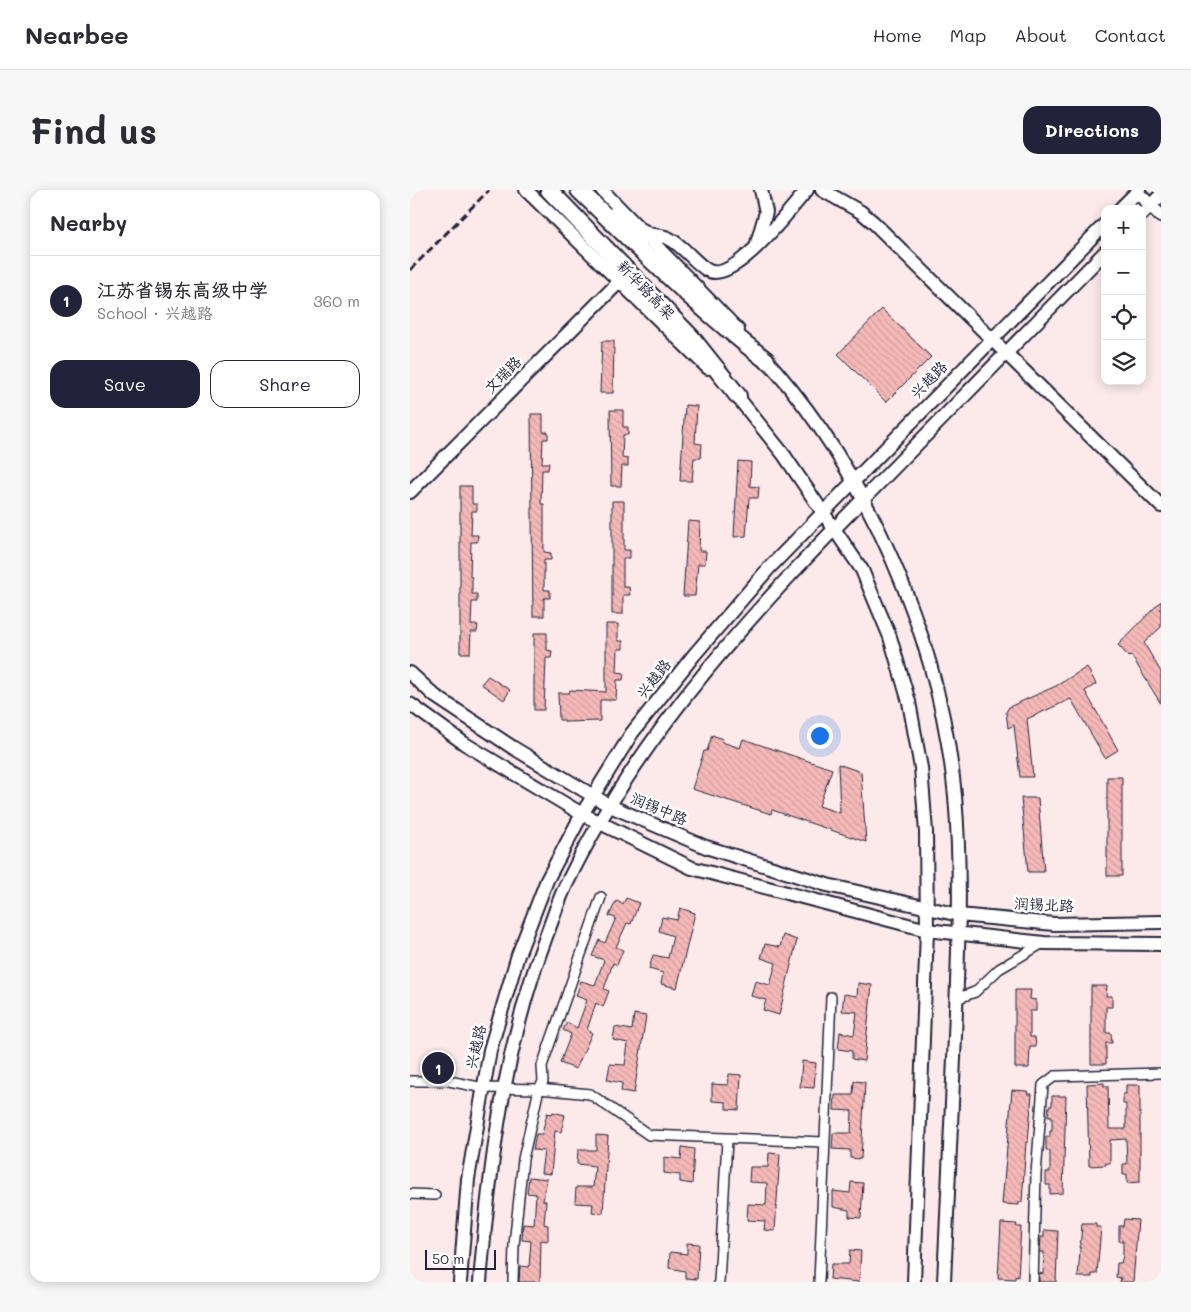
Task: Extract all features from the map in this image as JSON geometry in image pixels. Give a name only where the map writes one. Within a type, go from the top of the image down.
[{"type":"highway","name":"新华路高架","points":[[549,190],[691,337],[738,396]]},
{"type":"highway","name":"新华路高架","points":[[579,190],[732,334],[766,360]]},
{"type":"highway","points":[[592,190],[629,225],[646,234]]},
{"type":"main road","points":[[526,190],[738,396],[824,510],[862,570],[890,637],[909,702],[921,768],[926,832],[927,930],[914,1282]]},
{"type":"main road","points":[[602,190],[766,360],[821,426],[862,499],[896,572],[918,627],[935,683],[947,738],[955,796],[959,933],[944,1282]]},
{"type":"main road","points":[[756,247],[766,212],[761,190]]},
{"type":"main road","points":[[646,234],[668,238],[708,271],[720,272],[730,269],[756,247],[806,190]]},
{"type":"main road","points":[[822,190],[849,204],[873,222],[1161,506]]},
{"type":"main road","points":[[1124,205],[1137,191],[1144,205]]},
{"type":"main road","points":[[1161,195],[1146,210],[1161,216]]},
{"type":"main road","name":"兴越路","points":[[460,1282],[468,1179],[490,1050],[518,955],[547,880],[594,794],[632,733],[694,655],[769,568],[1101,228]]},
{"type":"main road","points":[[480,1282],[488,1182],[510,1055],[537,961],[565,888],[610,806],[648,744],[709,667],[784,581],[1101,256]]},
{"type":"main road","name":"文瑞路","points":[[410,492],[619,282]]},
{"type":"main road","name":"润锡中路","points":[[410,673],[435,696],[512,747],[594,794],[610,806],[706,847],[828,884],[927,907]]},
{"type":"main road","points":[[410,704],[465,744],[582,814],[692,868],[927,930],[1044,943],[1161,944]]},
{"type":"main road","name":"润锡北路","points":[[927,907],[959,915],[1054,924],[1161,922]]},
{"type":"street","points":[[513,1282],[514,1245],[523,1159],[539,1089],[543,1082],[542,1066],[601,897]]},
{"type":"street","points":[[956,999],[975,992],[999,969],[1044,943]]},
{"type":"street","points":[[819,1282],[823,1142],[831,997]]},
{"type":"street","points":[[1032,1282],[1036,1174],[1043,1085],[1055,1076],[1161,1073]]},
{"type":"street","points":[[410,1081],[449,1081],[504,1090],[539,1089],[590,1094],[650,1135],[727,1140],[823,1142]]},
{"type":"street","points":[[719,1282],[727,1140]]},
{"type":"street","points":[[410,1194],[435,1195]]},
{"type":"building","points":[[882,309],[931,357],[886,402],[838,354]]},
{"type":"building","points":[[602,341],[614,341],[613,393],[600,393]]},
{"type":"building","points":[[685,405],[697,406],[695,443],[702,444],[701,458],[694,458],[692,481],[680,481]]},
{"type":"building","points":[[610,410],[623,410],[623,427],[628,427],[628,435],[623,435],[622,458],[628,459],[628,466],[622,466],[621,486],[611,486]]},
{"type":"building","points":[[531,414],[543,414],[543,432],[548,432],[548,439],[543,439],[542,463],[549,463],[548,470],[542,470],[541,504],[544,504],[544,552],[551,553],[551,560],[544,560],[544,590],[550,590],[550,598],[544,598],[544,616],[533,616]]},
{"type":"building","points":[[738,461],[751,462],[750,486],[759,487],[758,498],[749,498],[746,536],[734,537]]},
{"type":"building","points":[[460,486],[472,486],[472,504],[477,504],[477,511],[472,511],[471,535],[478,535],[477,542],[471,542],[470,577],[472,577],[472,594],[477,594],[477,602],[472,602],[471,625],[478,625],[477,632],[471,632],[470,653],[460,653]]},
{"type":"building","points":[[612,501],[624,501],[624,550],[630,550],[630,558],[623,558],[623,587],[629,587],[630,595],[623,595],[623,614],[612,614]]},
{"type":"building","points":[[688,521],[700,522],[699,551],[706,551],[705,564],[698,564],[695,596],[683,596]]},
{"type":"building","points":[[1161,601],[1161,627],[1144,643],[1161,672],[1161,704],[1131,655],[1129,657],[1118,645]]},
{"type":"building","points":[[606,624],[618,624],[618,641],[623,641],[623,649],[618,649],[617,672],[624,673],[623,680],[617,680],[616,700],[600,700],[600,721],[565,722],[564,720],[559,720],[558,693],[569,693],[570,690],[606,692]]},
{"type":"building","points":[[534,633],[547,633],[547,650],[552,651],[551,658],[546,658],[544,710],[534,710]]},
{"type":"building","points":[[1087,667],[1096,684],[1085,691],[1118,750],[1105,758],[1071,699],[1027,719],[1033,777],[1020,777],[1014,725],[1008,728],[1006,712],[1009,707],[1056,686]]},
{"type":"building","points":[[488,676],[510,690],[504,700],[481,684]]},
{"type":"building","points":[[712,735],[723,739],[722,742],[740,748],[743,739],[832,769],[819,806],[840,813],[838,764],[861,772],[866,842],[772,810],[771,814],[692,789],[704,751],[707,751]]},
{"type":"building","points":[[1107,777],[1122,777],[1122,876],[1107,876]]},
{"type":"building","points":[[1021,798],[1038,798],[1044,872],[1028,872]]},
{"type":"building","points":[[626,898],[639,903],[631,924],[627,923],[616,947],[623,950],[617,965],[613,963],[604,989],[609,991],[603,1007],[596,1003],[587,1030],[592,1033],[576,1069],[560,1063],[571,1034],[563,1030],[567,1022],[577,1028],[587,1000],[576,996],[581,981],[595,985],[604,960],[592,956],[599,940],[605,943],[616,918],[609,916],[616,901],[623,904]]},
{"type":"building","points":[[680,908],[695,913],[677,988],[661,984],[663,973],[649,969],[653,955],[668,958],[673,936],[659,931],[662,917],[677,920]]},
{"type":"building","points":[[783,935],[797,940],[779,1015],[763,1010],[766,1000],[751,996],[755,981],[770,985],[776,963],[761,958],[765,944],[780,947]]},
{"type":"building","points":[[858,983],[872,985],[864,1061],[852,1059],[852,1051],[838,1049],[840,1032],[854,1035],[857,1012],[842,1011],[844,994],[857,996]]},
{"type":"building","points":[[1091,986],[1107,986],[1106,996],[1112,996],[1112,1007],[1106,1007],[1106,1033],[1111,1033],[1112,1043],[1106,1043],[1106,1064],[1091,1064]]},
{"type":"building","points":[[1015,990],[1031,990],[1030,999],[1036,1000],[1036,1011],[1030,1011],[1030,1037],[1035,1037],[1036,1047],[1030,1047],[1029,1068],[1015,1068]]},
{"type":"building","points":[[634,1014],[646,1016],[634,1093],[621,1091],[622,1083],[607,1080],[610,1064],[625,1065],[628,1043],[613,1040],[615,1027],[632,1030]]},
{"type":"building","points":[[802,1061],[816,1063],[814,1088],[800,1087]]},
{"type":"building","points":[[729,1074],[741,1075],[739,1110],[726,1109],[726,1102],[712,1101],[712,1084],[728,1085]]},
{"type":"building","points":[[854,1081],[865,1082],[861,1159],[850,1158],[850,1150],[832,1149],[833,1133],[851,1133],[852,1111],[834,1110],[835,1095],[853,1095]]},
{"type":"building","points":[[1104,1083],[1104,1086],[1108,1086],[1109,1129],[1126,1129],[1126,1104],[1123,1104],[1123,1094],[1126,1094],[1126,1085],[1140,1085],[1140,1182],[1127,1183],[1127,1174],[1123,1175],[1123,1164],[1127,1164],[1126,1139],[1110,1140],[1110,1163],[1089,1166],[1087,1084]]},
{"type":"building","points":[[1012,1090],[1028,1091],[1027,1094],[1032,1094],[1028,1142],[1026,1142],[1022,1202],[1019,1202],[1019,1205],[1002,1204]]},
{"type":"building","points":[[1052,1096],[1066,1096],[1063,1193],[1050,1194],[1050,1185],[1046,1185],[1046,1172],[1050,1172],[1050,1151],[1046,1151],[1046,1137],[1050,1137],[1050,1131],[1052,1131],[1052,1116],[1048,1116],[1049,1106],[1052,1106]]},
{"type":"building","points":[[553,1112],[565,1115],[561,1132],[555,1131],[551,1174],[541,1173],[544,1151],[533,1150],[536,1134],[542,1134],[547,1113],[552,1114]]},
{"type":"building","points":[[596,1135],[608,1136],[603,1213],[592,1212],[593,1204],[575,1203],[576,1187],[593,1187],[595,1166],[577,1164],[578,1150],[596,1150]]},
{"type":"building","points":[[682,1147],[694,1149],[692,1184],[680,1182],[680,1175],[664,1173],[664,1157],[681,1159]]},
{"type":"building","points":[[769,1153],[780,1154],[775,1231],[764,1230],[765,1221],[747,1220],[748,1204],[766,1205],[767,1183],[749,1182],[750,1167],[768,1167]]},
{"type":"building","points":[[529,1177],[547,1179],[543,1201],[546,1201],[544,1224],[548,1225],[548,1241],[541,1240],[540,1282],[519,1282],[520,1266],[529,1267],[531,1241],[522,1240],[523,1224],[534,1225],[536,1194],[527,1193]]},
{"type":"building","points":[[851,1182],[863,1183],[861,1218],[849,1217],[849,1210],[833,1207],[833,1191],[850,1193]]},
{"type":"building","points":[[1124,1219],[1138,1220],[1133,1282],[1120,1282],[1121,1278],[1116,1277],[1117,1263],[1121,1263],[1123,1256],[1123,1241],[1119,1241],[1119,1226],[1123,1226]]},
{"type":"building","points":[[1001,1223],[1017,1224],[1016,1227],[1021,1227],[1018,1277],[1015,1276],[1015,1279],[998,1278]]},
{"type":"building","points":[[1082,1224],[1096,1224],[1096,1227],[1101,1227],[1097,1274],[1092,1274],[1092,1277],[1078,1277]]},
{"type":"building","points":[[1044,1230],[1058,1231],[1056,1282],[1039,1282],[1039,1273],[1043,1274],[1044,1252],[1040,1252],[1041,1237],[1044,1237]]},
{"type":"building","points":[[687,1243],[699,1244],[697,1279],[685,1278],[685,1271],[669,1268],[670,1252],[687,1254]]},
{"type":"building","points":[[850,1250],[861,1251],[859,1282],[830,1279],[831,1264],[849,1264]]},
{"type":"railway","points":[[410,270],[489,190]]},
{"type":"place","name":"江苏省锡东高级中学","points":[[438,1068]]}]
